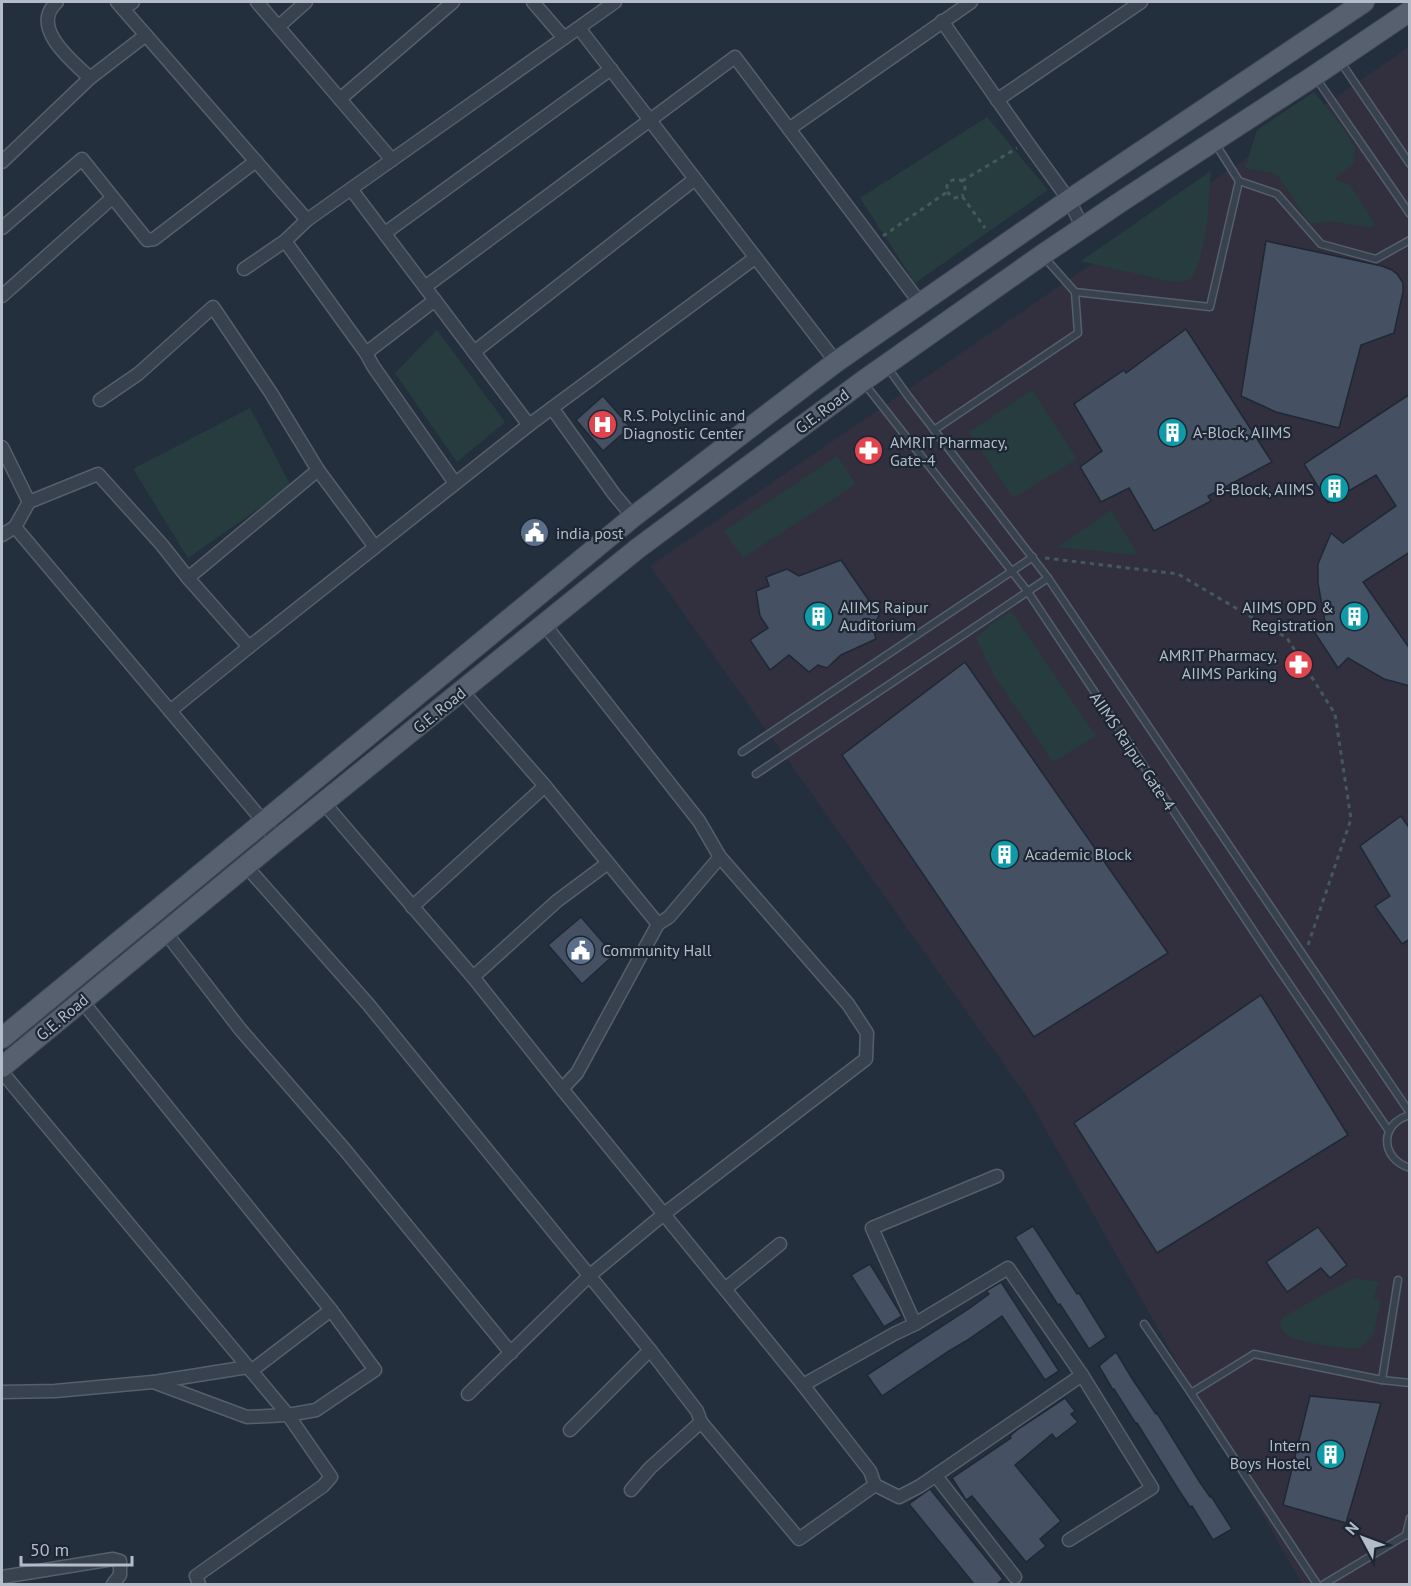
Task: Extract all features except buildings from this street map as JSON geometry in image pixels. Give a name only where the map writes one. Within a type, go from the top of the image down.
[{"type":"main road","points":[[2,1038],[633,517],[836,362],[1069,200],[1364,2]]},
{"type":"main road","name":"G.E. Road","points":[[2,1067],[276,841],[637,549],[863,381],[1042,255],[1409,11]]},
{"type":"street","points":[[57,2],[53,5],[48,19],[55,43],[90,78]]},
{"type":"street","points":[[257,2],[392,160]]},
{"type":"street","points":[[279,26],[306,2]]},
{"type":"street","points":[[340,99],[453,2]]},
{"type":"street","points":[[533,2],[564,38]]},
{"type":"street","points":[[244,269],[285,241],[307,220],[615,2]]},
{"type":"street","points":[[789,129],[971,2]]},
{"type":"street","points":[[997,100],[1141,2]]},
{"type":"street","points":[[124,4],[146,35],[307,220]]},
{"type":"street","points":[[942,21],[1069,200],[1083,228]]},
{"type":"street","points":[[579,28],[836,362]]},
{"type":"street","points":[[2,162],[90,78],[146,35]]},
{"type":"street","points":[[425,287],[735,57],[920,303]]},
{"type":"street","points":[[385,233],[611,69]]},
{"type":"street","points":[[2,228],[82,159],[147,240],[154,239],[256,161]]},
{"type":"street","points":[[474,352],[695,179]]},
{"type":"street","points":[[351,189],[529,425]]},
{"type":"street","points":[[2,296],[112,198]]},
{"type":"street","points":[[285,241],[366,353],[455,483]]},
{"type":"street","points":[[170,711],[529,425],[755,258]]},
{"type":"street","points":[[366,353],[435,300]]},
{"type":"street","points":[[100,400],[138,374],[213,307],[271,393],[318,470],[375,547]]},
{"type":"street","points":[[552,408],[633,517]]},
{"type":"street","points":[[2,447],[29,502]]},
{"type":"street","points":[[188,578],[318,470]]},
{"type":"street","points":[[2,535],[15,527],[29,502],[98,474],[249,647]]},
{"type":"street","points":[[15,527],[263,821],[276,841]]},
{"type":"street","points":[[468,1394],[589,1276],[664,1214],[867,1059],[867,1033],[848,1004],[720,857],[699,821],[544,624]]},
{"type":"street","points":[[462,691],[545,786],[658,924]]},
{"type":"street","points":[[412,907],[545,786]]},
{"type":"street","points":[[324,803],[473,977],[803,1385],[870,1471],[875,1485],[899,1497],[936,1476],[1082,1375]]},
{"type":"street","points":[[562,1089],[577,1073],[658,924],[669,917],[720,857]]},
{"type":"street","points":[[473,977],[557,901],[608,863]]},
{"type":"street","points":[[246,866],[368,1004],[650,1350],[697,1411],[701,1422],[800,1539],[875,1485]]},
{"type":"street","points":[[165,933],[240,1029],[345,1150],[511,1353]]},
{"type":"street","points":[[82,1001],[331,1310],[375,1370],[316,1410],[288,1415],[247,1417],[153,1382]]},
{"type":"street","points":[[2,1072],[288,1415],[331,1477],[323,1486],[196,1576],[199,1584]]},
{"type":"street","points":[[915,1324],[872,1227],[997,1176]]},
{"type":"street","points":[[725,1289],[780,1244]]},
{"type":"street","points":[[803,1385],[915,1324],[1008,1268],[1082,1375],[1152,1488],[1069,1540]]},
{"type":"street","points":[[2,1392],[153,1382],[250,1369],[331,1310]]},
{"type":"street","points":[[570,1430],[650,1350]]},
{"type":"street","points":[[631,1490],[650,1468],[701,1422]]},
{"type":"street","points":[[936,1476],[1015,1576]]},
{"type":"street","points":[[2,1576],[113,1559],[120,1562],[120,1575],[114,1584]]},
{"type":"lane","points":[[1338,58],[1410,164]]},
{"type":"lane","points":[[1314,76],[1410,214]]},
{"type":"lane","points":[[1214,141],[1239,181],[1277,194],[1321,244],[1376,259],[1410,240]]},
{"type":"lane","points":[[1075,292],[1210,307],[1239,181]]},
{"type":"lane","points":[[934,430],[1078,333],[1075,292],[1042,255]]},
{"type":"lane","name":"AIIMS Raipur Gate-4","points":[[886,365],[1048,578],[1410,1114]]},
{"type":"lane","name":"AIIMS Raipur Gate-4","points":[[863,381],[1028,592],[1389,1131]]},
{"type":"lane","points":[[742,752],[1033,557]]},
{"type":"lane","points":[[756,774],[1048,578]]},
{"type":"lane","points":[[1410,1114],[1397,1120],[1389,1131],[1387,1141],[1391,1156],[1402,1166],[1410,1168]]},
{"type":"lane","points":[[1382,1380],[1398,1280]]},
{"type":"lane","points":[[1144,1324],[1317,1584]]},
{"type":"lane","points":[[1191,1393],[1254,1354],[1382,1380],[1410,1383]]},
{"type":"lane","points":[[1324,1584],[1408,1536],[1410,1518]]},
{"type":"path","points":[[962,181],[1027,142]]},
{"type":"path","points":[[958,179],[966,187],[962,196],[954,198],[947,192],[947,184],[952,180],[958,179]]},
{"type":"path","points":[[874,242],[947,192]]},
{"type":"path","points":[[962,196],[985,228]]},
{"type":"path","points":[[1033,557],[1178,574],[1287,638],[1335,714],[1352,819],[1304,955]]},
{"type":"shaded area","points":[[1409,47],[1409,1584],[1302,1584],[1028,1098],[650,566]]},
{"type":"green space","points":[[1314,92],[1343,128],[1356,149],[1353,164],[1334,179],[1350,185],[1375,224],[1370,228],[1331,221],[1310,224],[1278,176],[1245,168],[1257,130]]},
{"type":"green space","points":[[987,117],[1048,190],[915,283],[860,198]]},
{"type":"green space","points":[[1211,171],[1204,241],[1191,279],[1180,282],[1163,280],[1081,261]]},
{"type":"green space","points":[[437,330],[505,422],[457,462],[395,373]]},
{"type":"green space","points":[[1032,390],[1077,459],[1013,498],[969,432]]},
{"type":"green space","points":[[250,408],[291,486],[188,558],[133,469]]},
{"type":"green space","points":[[837,456],[856,484],[743,558],[724,531]]},
{"type":"green space","points":[[1111,510],[1138,555],[1058,547]]},
{"type":"green space","points":[[1011,611],[1096,736],[1053,762],[995,677],[976,638]]},
{"type":"green space","points":[[1354,1278],[1379,1282],[1374,1298],[1381,1300],[1373,1334],[1360,1348],[1335,1347],[1304,1341],[1295,1339],[1284,1332],[1280,1326],[1283,1317]]},
{"type":"place","name":"R.S. Polyclinic and Diagnostic Center","points":[[602,424]]},
{"type":"place","name":"A-Block, AIIMS","points":[[1172,432]]},
{"type":"place","name":"AMRIT Pharmacy, Gate-4","points":[[869,451]]},
{"type":"place","name":"B-Block, AIIMS","points":[[1335,489]]},
{"type":"place","name":"india post","points":[[535,533]]},
{"type":"place","name":"AIIMS Raipur Auditorium","points":[[819,616]]},
{"type":"place","name":"AIIMS OPD & Registration","points":[[1355,616]]},
{"type":"place","name":"AMRIT Pharmacy, AIIMS Parking","points":[[1298,664]]},
{"type":"place","name":"Academic Block","points":[[1004,854]]},
{"type":"place","name":"Community Hall","points":[[581,950]]},
{"type":"place","name":"Intern Boys Hostel","points":[[1331,1454]]}]
